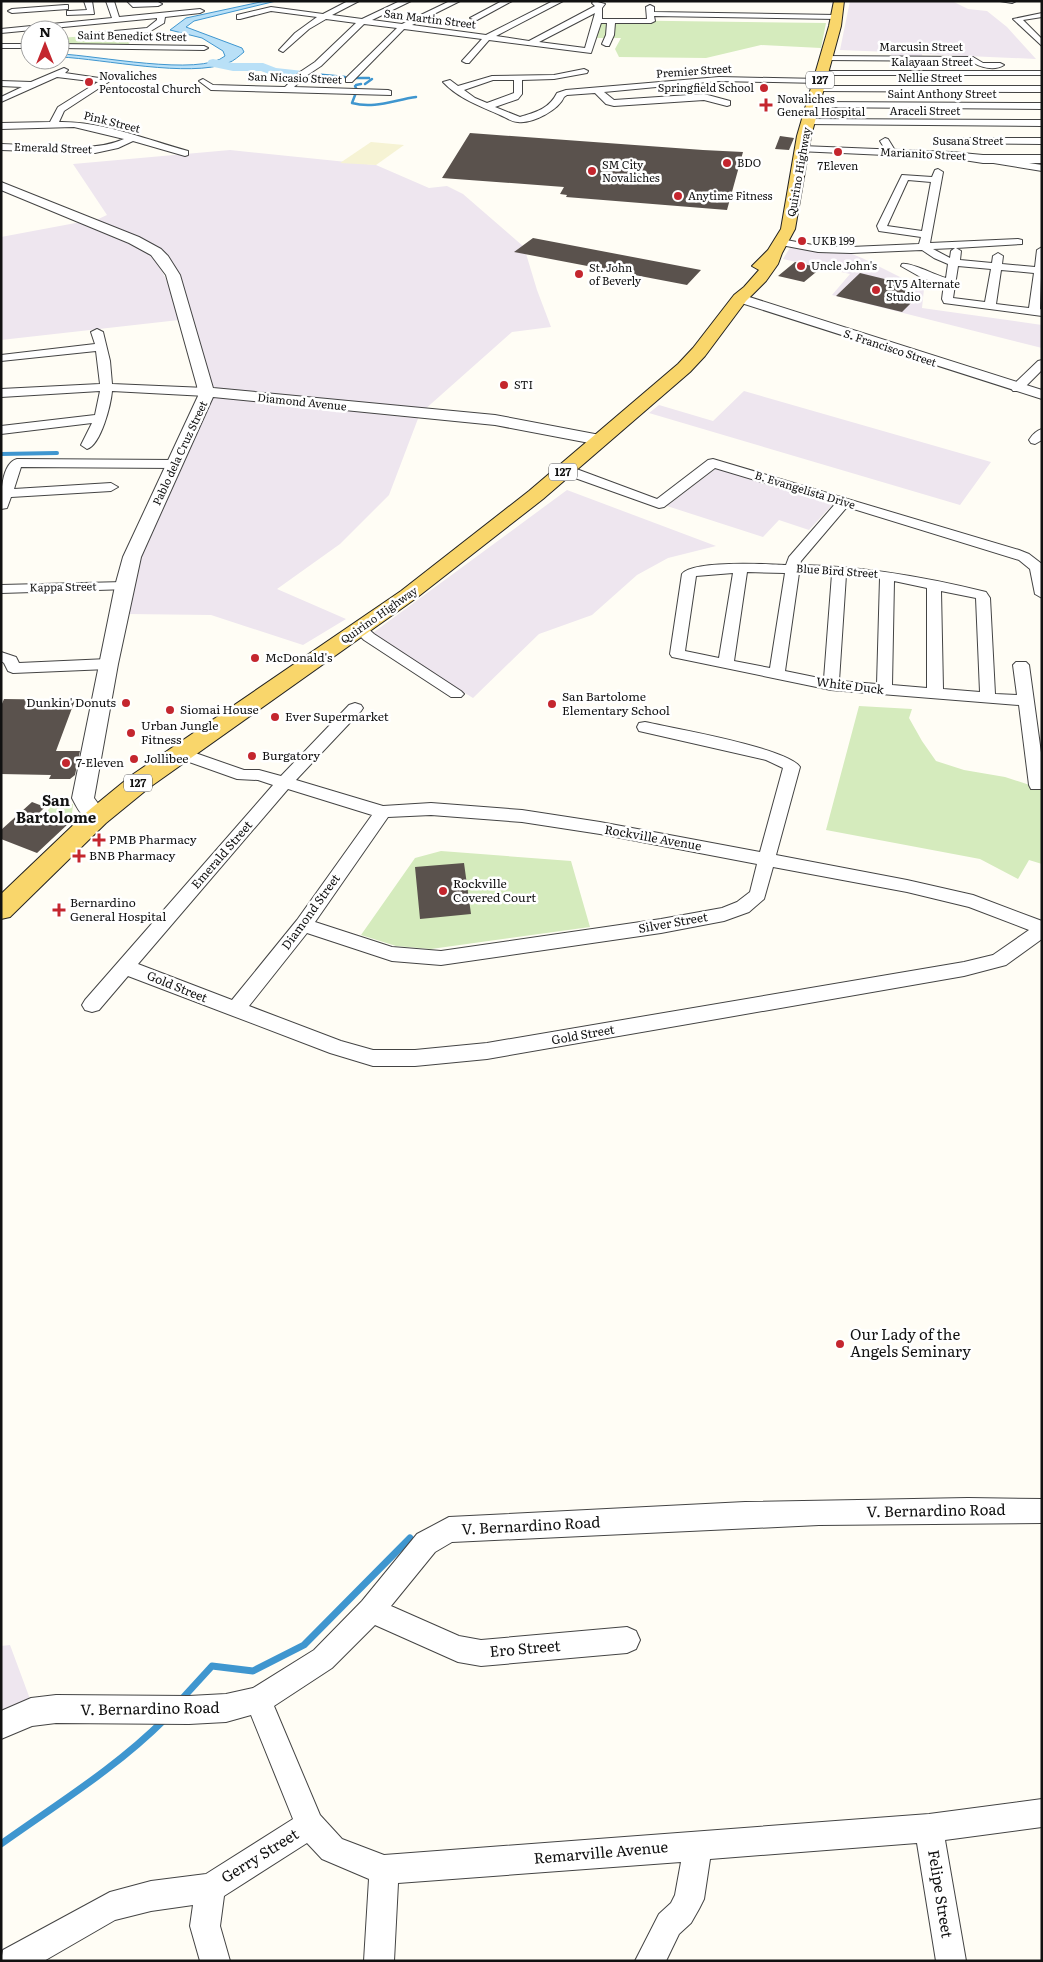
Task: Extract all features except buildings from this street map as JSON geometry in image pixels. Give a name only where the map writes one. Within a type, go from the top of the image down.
[{"type":"main road","name":"Quirino Highway","points":[[1,910],[97,817],[141,781],[360,629],[470,549],[566,470],[700,352],[740,298],[747,295],[765,272],[774,259],[777,248],[788,229],[808,122],[826,58],[839,1]]},
{"type":"street","points":[[1,31],[14,17],[49,1]]},
{"type":"street","points":[[14,17],[66,7],[91,12],[88,1]]},
{"type":"street","points":[[110,1],[116,19]]},
{"type":"street","points":[[131,1],[134,5],[138,6],[168,3]]},
{"type":"street","points":[[283,50],[322,16],[355,1]]},
{"type":"street","points":[[288,89],[303,74],[318,64],[361,22],[407,1]]},
{"type":"street","points":[[349,80],[402,26],[456,1]]},
{"type":"street","points":[[474,18],[508,1]]},
{"type":"street","points":[[466,61],[487,38],[559,1]]},
{"type":"street","points":[[530,43],[596,4],[597,21],[651,20],[651,1]]},
{"type":"street","points":[[1004,1],[1012,1]]},
{"type":"street","name":"San Martin Street","points":[[240,17],[269,10],[588,51],[597,21]]},
{"type":"street","points":[[14,17],[116,19],[200,11]]},
{"type":"street","points":[[650,14],[721,11],[836,17]]},
{"type":"street","points":[[1018,20],[1042,14]]},
{"type":"street","points":[[70,37],[152,29],[161,21],[161,15]]},
{"type":"street","points":[[606,44],[610,35],[611,20]]},
{"type":"street","points":[[1018,20],[1034,25]]},
{"type":"street","points":[[1018,20],[1042,44]]},
{"type":"street","points":[[146,30],[155,33]]},
{"type":"street","points":[[173,39],[182,43],[178,48]]},
{"type":"street","points":[[1,46],[20,45]]},
{"type":"street","name":"Saint Benedict Street","points":[[70,46],[204,48]]},
{"type":"street","name":"Marcusin Street","points":[[826,58],[973,59],[984,65],[1042,65]]},
{"type":"street","points":[[458,89],[492,78],[562,77],[584,71]]},
{"type":"street","points":[[1,100],[60,72],[106,81],[61,109],[56,116],[54,124]]},
{"type":"street","name":"Kalayaan Street","points":[[820,81],[1042,73]]},
{"type":"street","points":[[485,107],[518,94],[518,77]]},
{"type":"street","points":[[447,82],[485,107],[519,120],[554,108],[559,102],[560,95],[570,93],[562,77]]},
{"type":"street","points":[[695,80],[704,97]]},
{"type":"street","name":"Premier Street","points":[[570,93],[695,80],[820,81]]},
{"type":"street","name":"San Nicasio Street","points":[[203,81],[211,87],[388,93]]},
{"type":"street","name":"Nellie Street","points":[[820,81],[1042,89]]},
{"type":"street","points":[[1,83],[36,85]]},
{"type":"street","points":[[598,91],[609,102],[614,103],[704,97],[727,103]]},
{"type":"street","name":"Saint Anthony Street","points":[[812,106],[1042,106]]},
{"type":"street","name":"Araceli Street","points":[[808,122],[1042,122]]},
{"type":"street","name":"Pink Street","points":[[1,126],[54,124],[84,126],[186,153]]},
{"type":"street","name":"Emerald Street","points":[[1,147],[90,151],[115,146],[133,138]]},
{"type":"street","points":[[803,145],[891,141],[891,152]]},
{"type":"street","name":"Susana Street","points":[[925,141],[1042,141]]},
{"type":"street","name":"Marianito Street","points":[[803,145],[891,152],[951,154],[1042,168]]},
{"type":"street","points":[[983,159],[1042,159]]},
{"type":"street","points":[[924,246],[937,176],[905,177],[882,226],[883,229],[926,235]]},
{"type":"street","name":"Pablo dela Cruz Street","points":[[1,186],[148,246],[163,258],[171,270],[180,298],[201,368],[206,392],[194,424],[140,536],[124,586],[83,798],[86,807],[97,817]]},
{"type":"street","points":[[777,248],[826,250],[1018,242]]},
{"type":"street","points":[[958,244],[949,282],[948,301],[1038,313],[1042,250]]},
{"type":"street","points":[[924,246],[931,253],[953,262],[1041,271]]},
{"type":"street","points":[[990,306],[1000,247]]},
{"type":"street","points":[[906,266],[928,277],[949,282]]},
{"type":"street","name":"S. Francisco Street","points":[[740,298],[753,304],[1042,395]]},
{"type":"street","points":[[87,445],[101,418],[106,387],[98,332]]},
{"type":"street","points":[[1,358],[101,347]]},
{"type":"street","points":[[1017,388],[1042,363]]},
{"type":"street","name":"Diamond Avenue","points":[[1,393],[106,387],[206,392],[495,420],[600,440]]},
{"type":"street","points":[[1,430],[101,418]]},
{"type":"street","points":[[4,499],[17,463],[125,463],[143,469],[174,467]]},
{"type":"street","points":[[59,490],[69,463]]},
{"type":"street","points":[[4,499],[28,492],[110,490],[125,463]]},
{"type":"street","name":"B. Evangelista Drive","points":[[566,470],[659,504],[712,463],[1024,557],[1037,567],[1042,594]]},
{"type":"street","points":[[28,492],[35,472]]},
{"type":"street","points":[[777,674],[791,568],[794,560],[844,502]]},
{"type":"street","points":[[726,664],[741,568]]},
{"type":"street","name":"Blue Bird Street","points":[[677,654],[689,574],[691,572],[741,568],[839,570],[887,575],[981,595]]},
{"type":"street","points":[[831,684],[839,570]]},
{"type":"street","points":[[884,690],[887,575]]},
{"type":"street","points":[[934,585],[935,694]]},
{"type":"street","name":"Kappa Street","points":[[1,589],[124,586]]},
{"type":"street","points":[[981,595],[983,598],[988,698]]},
{"type":"street","points":[[360,629],[369,637],[456,694]]},
{"type":"street","name":"White Duck","points":[[677,654],[831,684],[1026,701]]},
{"type":"street","points":[[1,656],[10,660],[7,673],[108,664]]},
{"type":"street","points":[[1021,665],[1037,785]]},
{"type":"street","name":"Emerald Street","points":[[92,1005],[284,783],[354,708]]},
{"type":"street","name":"Silver Street","points":[[303,925],[392,954],[441,958],[661,926],[724,914],[743,907],[758,895],[778,812],[792,767],[771,756],[645,727]]},
{"type":"street","name":"Rockville Avenue","points":[[188,748],[243,775],[260,775],[383,812],[431,809],[522,816],[600,828],[907,886],[973,901],[1042,929]]},
{"type":"street","name":"Diamond Street","points":[[235,1010],[303,925],[383,812]]},
{"type":"street","name":"Gold Street","points":[[126,966],[235,1010],[337,1048],[373,1058],[415,1058],[487,1051],[964,969],[999,960],[1042,929]]},
{"type":"street","name":"V. Bernardino Road","points":[[1,1724],[31,1712],[56,1709],[180,1710],[226,1708],[258,1700],[323,1659],[371,1610],[426,1543],[449,1530],[695,1518],[934,1510],[1042,1511]]},
{"type":"street","name":"Ero Street","points":[[371,1610],[458,1649],[482,1653],[627,1640]]},
{"type":"street","name":"Remarville Avenue","points":[[258,1700],[310,1825],[332,1849],[356,1861],[384,1870],[929,1828],[1042,1813]]},
{"type":"street","name":"Gerry Street","points":[[14,1961],[110,1907],[152,1896],[210,1888],[310,1825]]},
{"type":"street","name":"Felipe Street","points":[[929,1828],[951,1961]]},
{"type":"street","points":[[650,1961],[669,1924],[681,1913],[689,1899],[698,1845]]},
{"type":"street","points":[[379,1961],[384,1870]]},
{"type":"street","name":"Gerry Street","points":[[210,1888],[205,1926],[215,1961]]},
{"type":"shaded area","points":[[850,1],[952,1],[968,9],[987,11],[1007,27],[1036,59],[922,54],[923,58],[892,58],[890,52],[840,50]]},
{"type":"shaded area","points":[[371,142],[404,145],[376,165],[340,163]]},
{"type":"shaded area","points":[[230,150],[376,165],[429,188],[447,186],[463,194],[524,247],[551,327],[512,332],[423,411],[210,392],[166,258],[94,221],[107,215],[73,164]]},
{"type":"shaded area","points":[[81,222],[115,235],[152,254],[172,294],[179,320],[1,340],[1,237]]},
{"type":"shaded area","points":[[791,246],[847,252],[862,258],[924,289],[922,308],[1042,325],[1042,348],[832,295],[850,274],[783,259]]},
{"type":"shaded area","points":[[744,391],[991,462],[960,505],[649,413],[659,405],[713,421]]},
{"type":"shaded area","points":[[210,396],[419,416],[389,495],[340,544],[277,589],[346,619],[303,645],[211,615],[128,614],[140,560]]},
{"type":"shaded area","points":[[718,467],[835,502],[809,530],[779,520],[763,537],[667,506]]},
{"type":"shaded area","points":[[567,490],[716,546],[668,558],[637,575],[592,615],[539,634],[473,698],[370,635]]},
{"type":"shaded area","points":[[10,1645],[30,1699],[1,1715],[1,1646]]},
{"type":"green space","points":[[598,20],[826,23],[821,48],[761,45],[706,58],[619,57],[615,49],[621,38],[595,38]]},
{"type":"green space","points":[[138,32],[127,46],[70,45],[70,37]]},
{"type":"green space","points":[[859,706],[912,709],[909,718],[936,761],[964,770],[1005,777],[1042,789],[1042,864],[1029,860],[1018,879],[980,859],[826,830]]},
{"type":"green space","points":[[39,804],[73,804],[71,824],[44,814],[50,808]]},
{"type":"green space","points":[[441,851],[571,861],[590,927],[431,949],[396,946],[361,935],[415,858]]},
{"type":"water","points":[[265,1],[276,1],[194,21],[186,27],[242,48],[244,52],[228,63],[191,69],[70,58],[70,55],[146,63],[194,65],[212,62],[225,56],[223,51],[202,38],[170,30],[186,18]]},
{"type":"waterway","points":[[213,63],[233,67],[263,67],[274,72],[299,74]]},
{"type":"waterway","points":[[313,74],[345,77]]},
{"type":"waterway","points":[[355,78],[369,78]]},
{"type":"waterway","points":[[365,84],[372,79]]},
{"type":"waterway","points":[[356,85],[361,84]]},
{"type":"waterway","points":[[355,86],[357,90],[352,103],[360,105],[376,105],[416,97]]},
{"type":"waterway","points":[[1,454],[57,453]]},
{"type":"waterway","points":[[180,1701],[212,1666],[253,1671],[304,1645],[410,1538]]},
{"type":"waterway","points":[[1,1844],[127,1754],[165,1719]]},
{"type":"place","name":"Novaliches Pentocostal Church","points":[[89,82]]},
{"type":"place","name":"Springfield School","points":[[764,88]]},
{"type":"place","name":"Novaliches General Hospital","points":[[766,105]]},
{"type":"place","name":"7Eleven","points":[[838,152]]},
{"type":"place","name":"BDO","points":[[727,163]]},
{"type":"place","name":"SM City Novaliches","points":[[592,171]]},
{"type":"place","name":"Anytime Fitness","points":[[678,196]]},
{"type":"place","name":"UKB 199","points":[[802,241]]},
{"type":"place","name":"Uncle John's","points":[[801,266]]},
{"type":"place","name":"St. John of Beverly","points":[[579,274]]},
{"type":"place","name":"TV5 Alternate Studio","points":[[876,290]]},
{"type":"place","name":"STI","points":[[504,385]]},
{"type":"place","name":"McDonald's","points":[[255,658]]},
{"type":"place","name":"Dunkin' Donuts","points":[[126,703]]},
{"type":"place","name":"San Bartolome Elementary School","points":[[552,704]]},
{"type":"place","name":"Siomai House","points":[[170,710]]},
{"type":"place","name":"Ever Supermarket","points":[[275,717]]},
{"type":"place","name":"Urban Jungle Fitness","points":[[131,733]]},
{"type":"place","name":"Burgatory","points":[[252,756]]},
{"type":"place","name":"Jollibee","points":[[134,759]]},
{"type":"place","name":"7-Eleven","points":[[66,763]]},
{"type":"place","name":"PMB Pharmacy","points":[[99,840]]},
{"type":"place","name":"BNB Pharmacy","points":[[79,856]]},
{"type":"place","name":"Rockville Covered Court","points":[[443,891]]},
{"type":"place","name":"Bernardino General Hospital","points":[[59,910]]},
{"type":"place","name":"Our Lady of the Angels Seminary","points":[[840,1344]]},
{"type":"district","name":"San Bartolome","points":[[56,810]]}]
